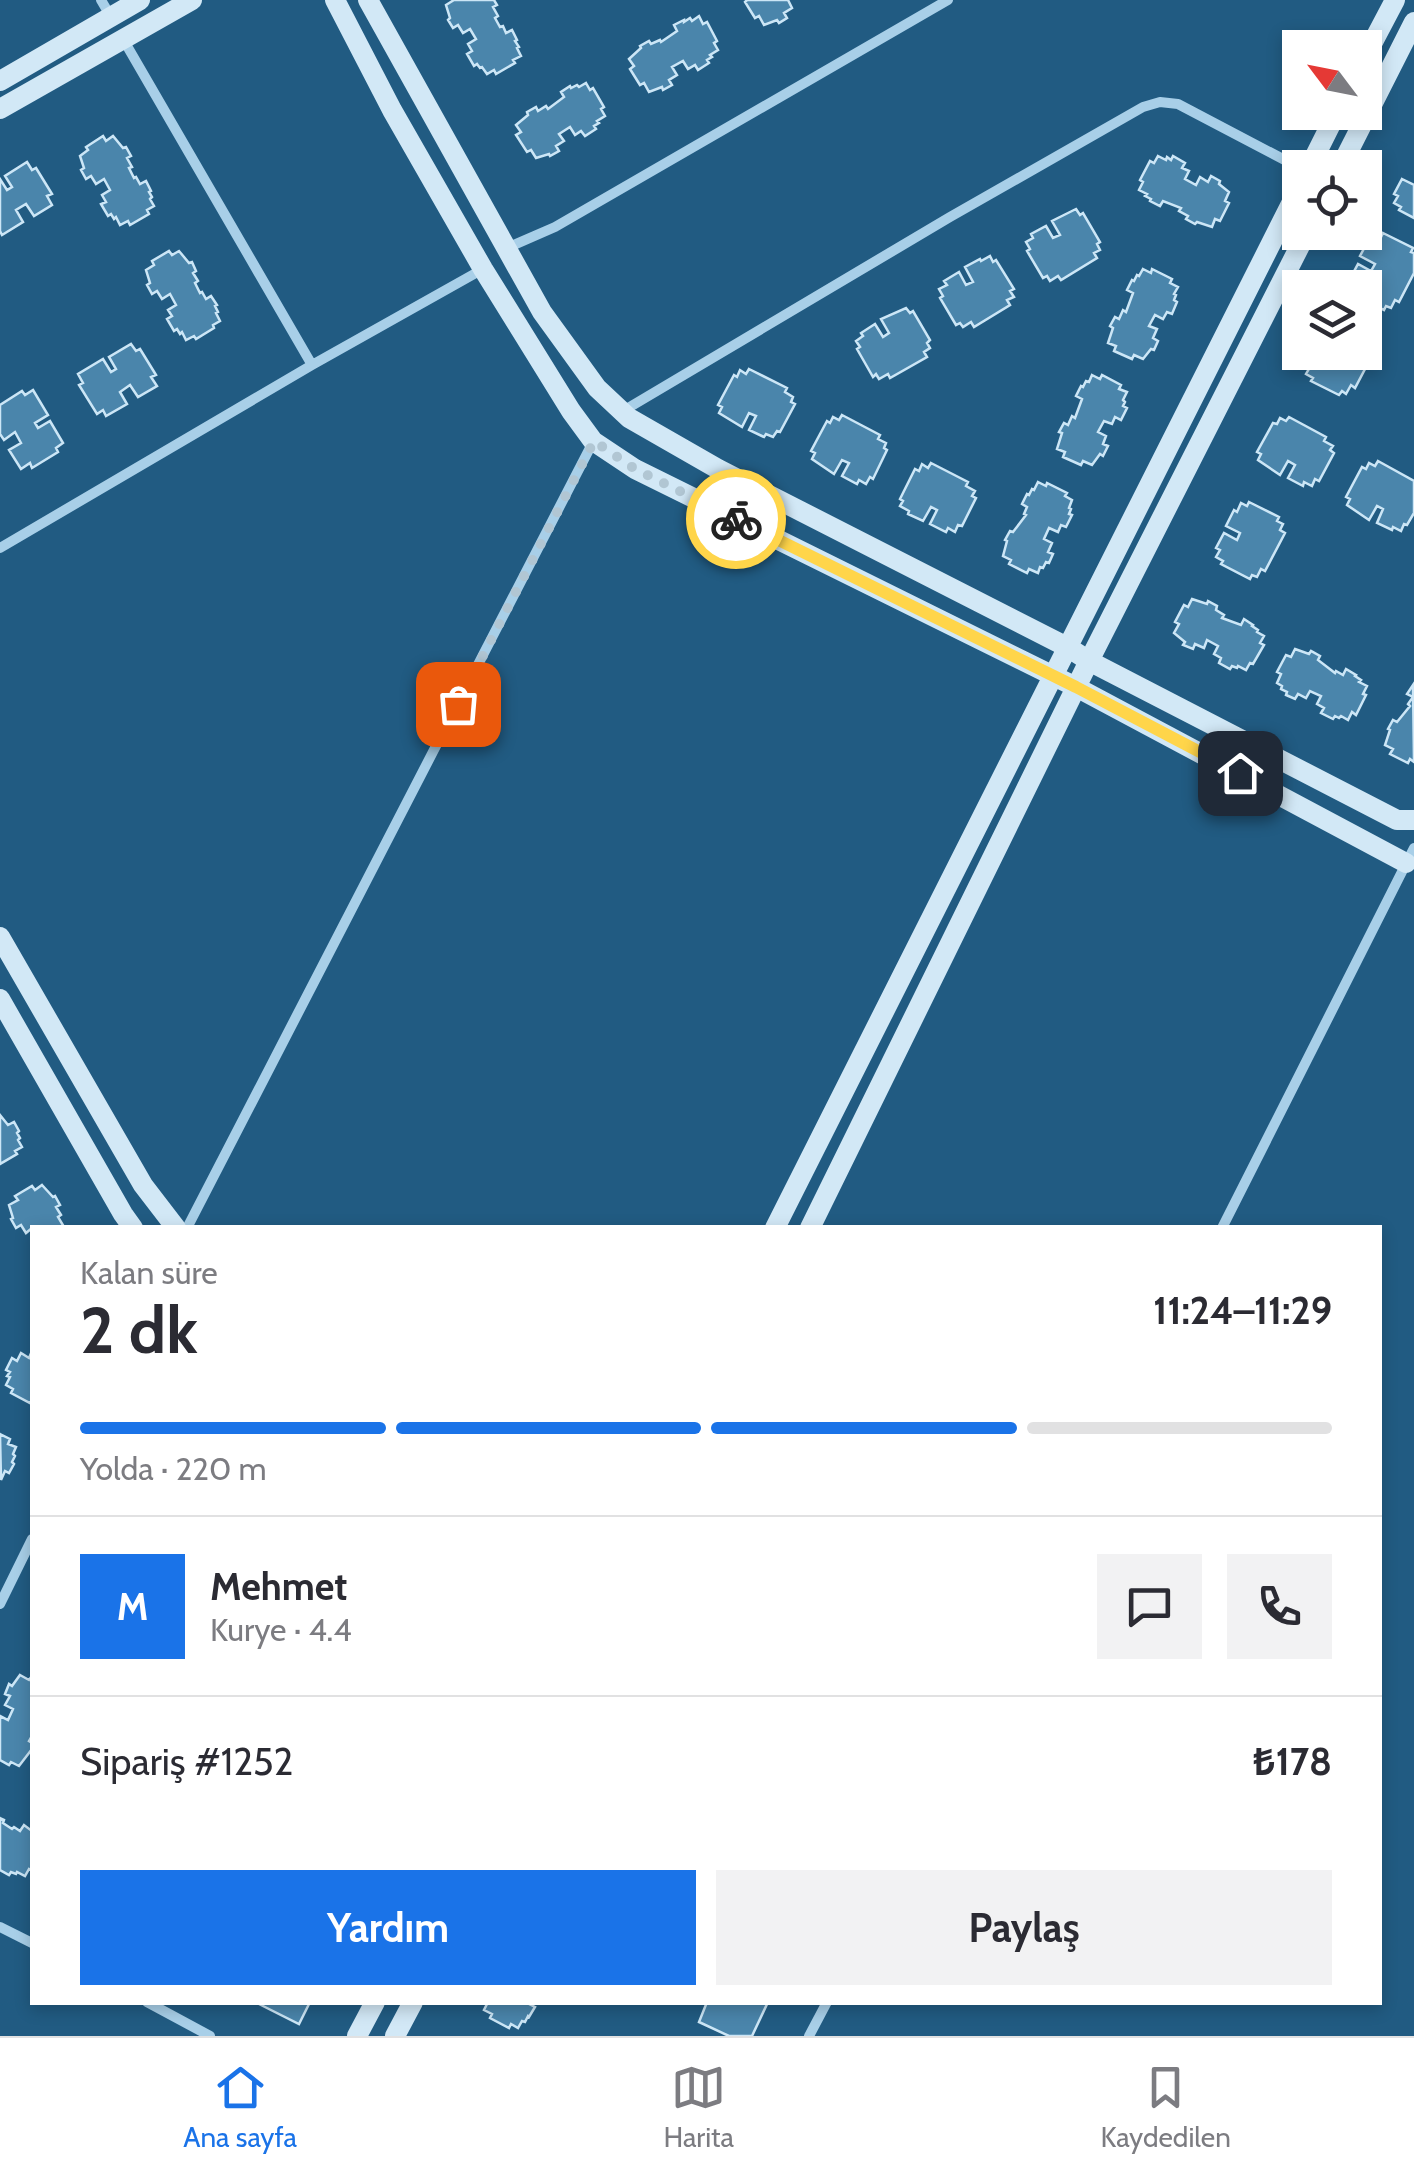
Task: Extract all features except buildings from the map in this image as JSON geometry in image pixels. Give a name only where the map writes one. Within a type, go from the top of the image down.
[{"type":"main road","points":[[0,81],[106,8],[140,0]]},
{"type":"main road","points":[[0,110],[192,0]]},
{"type":"main road","points":[[335,0],[392,110],[483,269],[570,411],[594,441],[635,469],[1410,855]]},
{"type":"main road","points":[[368,0],[542,312],[597,388],[628,418],[718,469],[1397,820],[1414,820]]},
{"type":"main road","points":[[1379,30],[1394,0]]},
{"type":"main road","points":[[1349,150],[1414,22]]},
{"type":"main road","points":[[777,1225],[1282,222]]},
{"type":"main road","points":[[811,1225],[1076,687],[1298,250]]},
{"type":"main road","points":[[0,937],[144,1185],[174,1225]]},
{"type":"main road","points":[[0,1001],[131,1225]]},
{"type":"main road","points":[[357,2036],[373,2005]]},
{"type":"main road","points":[[395,2036],[410,2005]]},
{"type":"street","points":[[506,248],[554,227],[948,0]]},
{"type":"street","points":[[123,39],[312,364]]},
{"type":"street","points":[[622,412],[950,216],[1142,107],[1160,102],[1178,104],[1282,159]]},
{"type":"street","points":[[0,548],[312,364],[483,269]]},
{"type":"street","points":[[189,1225],[594,441]]},
{"type":"street","points":[[1224,1225],[1410,855]]},
{"type":"street","points":[[0,1604],[30,1542]]},
{"type":"street","points":[[0,1927],[30,1942]]},
{"type":"street","points":[[152,2005],[210,2036]]},
{"type":"street","points":[[809,2036],[824,2005]]},
{"type":"way so far","points":[[458,704],[594,441],[635,469],[736,519]]},
{"type":"route","points":[[736,519],[1240,773]]}]
